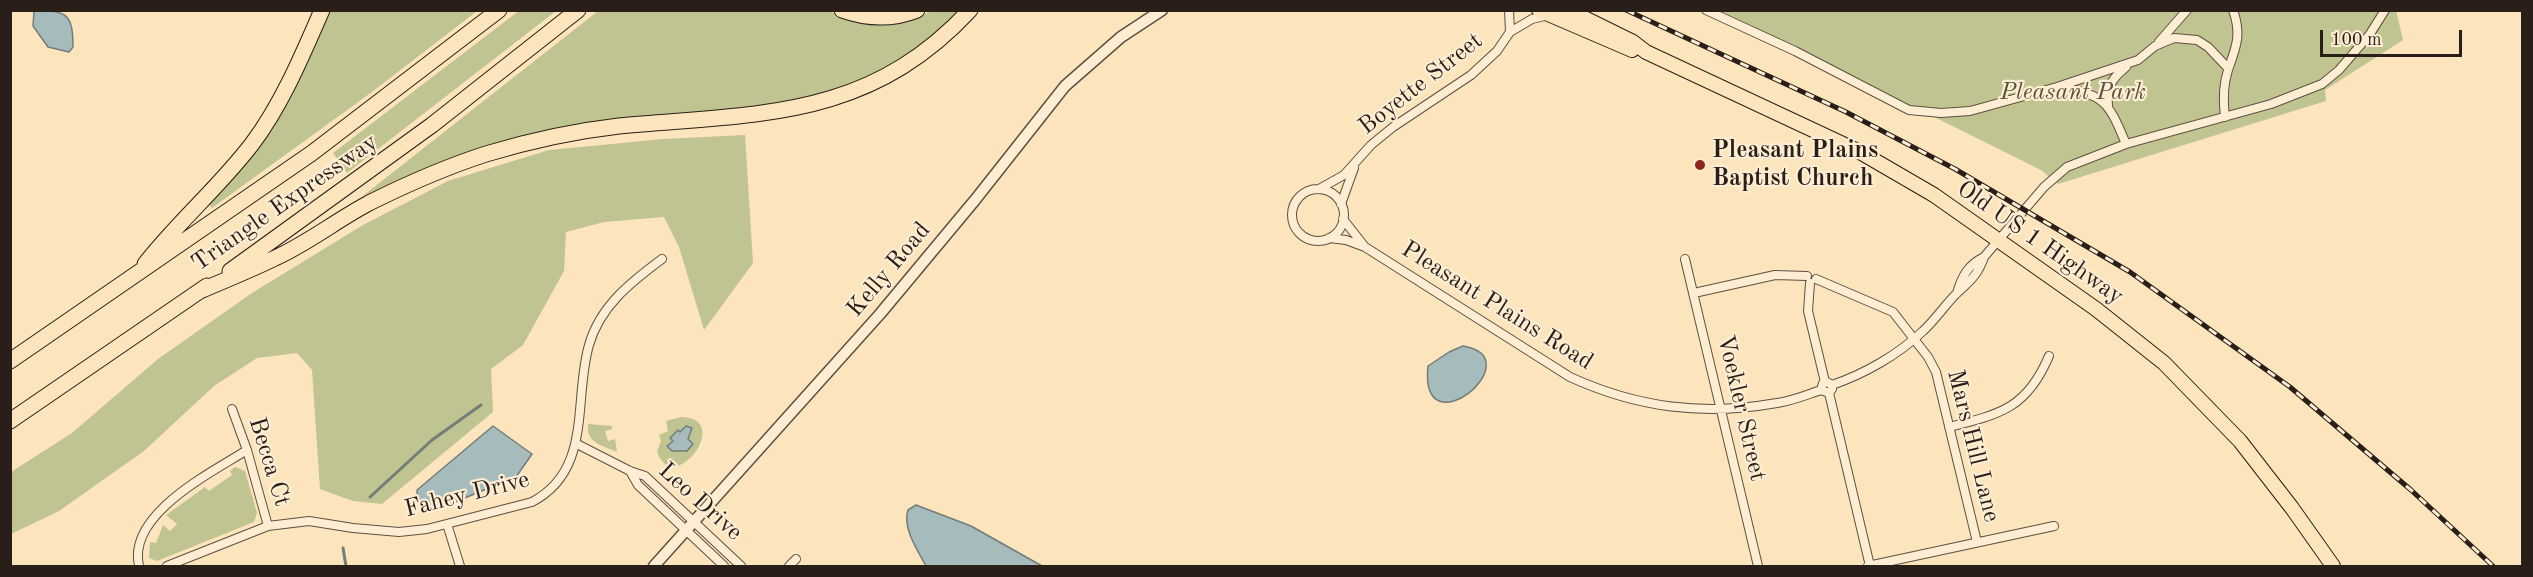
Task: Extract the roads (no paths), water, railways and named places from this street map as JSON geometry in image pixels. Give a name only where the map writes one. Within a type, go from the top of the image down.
[{"type":"highway","points":[[136,275],[164,240],[204,200],[253,143],[299,64],[322,10]]},
{"type":"highway","name":"Triangle Expressway","points":[[10,361],[312,153],[499,10]]},
{"type":"highway","name":"Triangle Expressway","points":[[10,421],[358,181],[502,72],[578,10]]},
{"type":"highway","points":[[842,10],[856,15],[878,18],[904,15],[917,10]]},
{"type":"highway","points":[[201,291],[277,258],[397,190],[487,154],[576,133],[617,127],[760,115],[829,100],[861,88],[899,69],[930,48],[970,10]]},
{"type":"main road","name":"Old US 1 Highway","points":[[1568,10],[1633,42],[1646,52],[1860,152],[1934,195],[2096,309],[2164,363],[2240,441],[2292,508],[2333,567]]},
{"type":"main road","name":"Old US 1 Highway","points":[[1545,13],[1629,50],[1646,52]]},
{"type":"street","name":"Kelly Road","points":[[654,567],[880,314],[975,201],[1065,86],[1121,37],[1162,10]]},
{"type":"street","name":"Boyette Street","points":[[1509,10],[1510,32]]},
{"type":"street","points":[[1706,10],[1728,15],[1909,110],[1941,113],[1970,111],[2058,87],[2131,63]]},
{"type":"street","points":[[2157,45],[2187,10]]},
{"type":"street","points":[[2225,117],[2223,100],[2228,68],[2237,50],[2238,35],[2233,10]]},
{"type":"street","name":"Pleasant Plains Road","points":[[1329,238],[1346,240],[1365,247],[1570,377],[1602,392],[1643,404],[1679,409],[1779,403],[1827,388],[1880,362],[1915,339],[1958,293],[1961,279],[1972,263],[1984,257],[2044,187],[2067,166],[2126,144],[2271,104],[2322,84],[2339,70],[2370,34],[2385,10]]},
{"type":"street","name":"Boyette Street","points":[[1329,238],[1320,241],[1304,237],[1294,224],[1293,207],[1297,199],[1344,175],[1356,165],[1371,145],[1392,128],[1443,95],[1484,64],[1510,32],[1545,13]]},
{"type":"street","points":[[2126,144],[2108,105],[2107,92],[2115,76],[2131,63],[2157,45],[2174,38],[2197,40],[2208,47],[2228,68]]},
{"type":"street","points":[[2058,87],[2075,89],[2100,98],[2108,105]]},
{"type":"street","name":"Boyette Street","points":[[1343,219],[1341,204],[1356,165]]},
{"type":"street","points":[[1319,189],[1335,195],[1341,204]]},
{"type":"street","points":[[1329,238],[1341,227],[1343,219]]},
{"type":"street","name":"Pleasant Plains Road","points":[[1343,219],[1365,247]]},
{"type":"street","name":"Fahey Drive","points":[[167,567],[268,526],[309,521],[399,532],[447,524],[532,502],[547,494],[568,466],[577,444],[580,397],[589,344],[605,311],[625,286],[662,259]]},
{"type":"street","name":"Voekler Street","points":[[1685,259],[1758,567]]},
{"type":"street","name":"Mars Hill Lane","points":[[1694,293],[1775,275],[1811,279],[1893,312],[1915,339],[1936,372],[1977,542]]},
{"type":"street","points":[[1811,279],[1808,311],[1869,566],[2054,526]]},
{"type":"street","points":[[1949,427],[1988,417],[2013,405],[2039,380],[2049,356]]},
{"type":"street","name":"Becca Ct","points":[[232,409],[248,450],[268,526]]},
{"type":"street","name":"Leo Drive","points":[[577,444],[630,471],[645,476],[741,567]]},
{"type":"street","points":[[139,567],[138,543],[161,509],[248,450]]},
{"type":"street","name":"Leo Drive","points":[[630,471],[638,485],[724,567]]},
{"type":"street","points":[[447,524],[459,567]]},
{"type":"street","points":[[789,567],[796,559]]},
{"type":"waterway","points":[[370,497],[432,440],[481,405]]},
{"type":"waterway","points":[[343,548],[346,566]]},
{"type":"railway","points":[[1626,10],[1846,112],[1955,169],[2130,272],[2290,387],[2411,490],[2493,566]]},
{"type":"place","name":"Pleasant Plains Baptist Church","points":[[1700,165]]},
{"type":"park label","name":"Pleasant Park","points":[[2073,93]]}]
